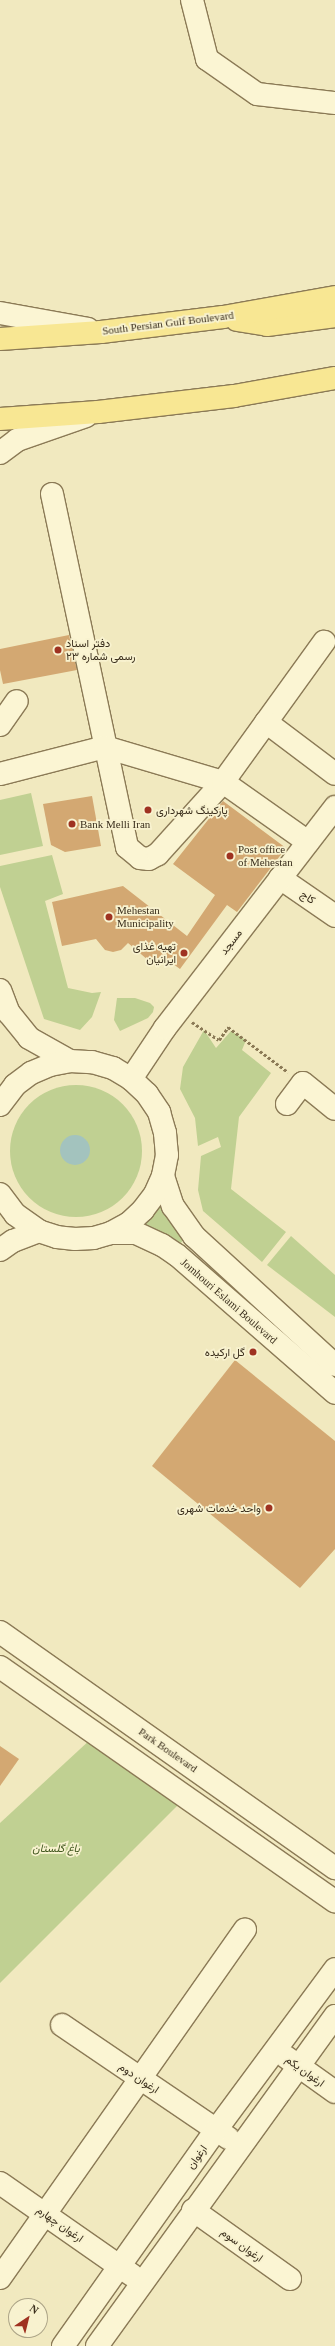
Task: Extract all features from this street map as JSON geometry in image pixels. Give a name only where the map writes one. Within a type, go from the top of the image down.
[{"type":"main road","name":"South Persian Gulf Boulevard","points":[[0,339],[101,332],[223,318],[335,297]]},
{"type":"main road","points":[[223,318],[267,325],[335,316]]},
{"type":"main road","points":[[234,396],[272,379],[335,367]]},
{"type":"main road","points":[[0,420],[98,412],[234,396],[335,378]]},
{"type":"street","points":[[192,0],[207,59],[257,94],[335,103]]},
{"type":"street","points":[[0,312],[101,332]]},
{"type":"street","points":[[0,453],[17,440],[98,412]]},
{"type":"street","points":[[52,494],[127,847],[140,858],[150,859],[158,854],[223,782],[324,642]]},
{"type":"street","points":[[0,725],[17,702]]},
{"type":"street","points":[[266,722],[335,774]]},
{"type":"street","points":[[0,774],[105,747],[223,782],[308,842]]},
{"type":"street","name":"مسجد","points":[[131,1079],[178,1012],[335,807]]},
{"type":"street","name":"کاج","points":[[280,878],[335,916]]},
{"type":"street","points":[[0,990],[9,1013],[29,1038],[70,1061]]},
{"type":"street","points":[[0,1105],[15,1085],[31,1073],[50,1065],[70,1061],[92,1062],[113,1068],[131,1079],[147,1094],[158,1112],[165,1133],[167,1155],[163,1176],[155,1194],[144,1210],[129,1223],[111,1233],[94,1238],[75,1239],[57,1237],[39,1231],[15,1214],[0,1194]]},
{"type":"street","points":[[287,1104],[302,1083],[335,1108]]},
{"type":"street","name":"Jomhouri Eslami Boulevard","points":[[163,1176],[173,1206],[194,1236],[335,1365]]},
{"type":"street","points":[[0,1250],[13,1241],[39,1231]]},
{"type":"street","name":"Jomhouri Eslami Boulevard","points":[[111,1233],[136,1233],[162,1244],[177,1255],[335,1393]]},
{"type":"street","name":"Park Boulevard","points":[[0,1632],[335,1868]]},
{"type":"street","points":[[0,1667],[335,1902]]},
{"type":"street","points":[[0,2278],[245,1930]]},
{"type":"street","name":"ارغوان","points":[[68,2339],[216,2130],[335,1969]]},
{"type":"street","points":[[97,2346],[193,2210],[335,2016]]},
{"type":"street","name":"ارغوان دوم","points":[[62,2025],[240,2146]]},
{"type":"street","name":"ارغوان یکم","points":[[275,2049],[335,2092]]},
{"type":"street","name":"ارغوان چهارم","points":[[0,2182],[142,2282]]},
{"type":"street","name":"ارغوان سوم","points":[[193,2210],[290,2279]]},
{"type":"street","points":[[68,2339],[92,2346]]},
{"type":"path","points":[[178,1012],[219,1040],[228,1027],[302,1083]]},
{"type":"green space","points":[[31,793],[43,846],[0,855],[0,800]]},
{"type":"green space","points":[[52,855],[63,894],[45,901],[68,988],[92,993],[101,992],[92,1017],[80,1030],[44,1019],[0,887],[0,866]]},
{"type":"green space","points":[[117,998],[135,998],[150,1003],[154,1007],[153,1012],[148,1018],[120,1031],[114,1020]]},
{"type":"green space","points":[[204,1030],[216,1048],[231,1031],[246,1040],[242,1050],[271,1073],[239,1117],[231,1189],[286,1232],[262,1262],[203,1211],[198,1190],[201,1156],[221,1147],[218,1137],[198,1146],[195,1118],[180,1089],[183,1067]]},
{"type":"green space","points":[[76,1085],[101,1090],[113,1096],[127,1109],[137,1126],[142,1151],[137,1176],[131,1188],[118,1202],[101,1212],[76,1217],[51,1212],[39,1206],[25,1193],[15,1176],[10,1151],[15,1126],[21,1114],[34,1100],[51,1090]]},
{"type":"green space","points":[[160,1200],[186,1237],[179,1245],[140,1225]]},
{"type":"green space","points":[[291,1236],[335,1275],[335,1317],[267,1265]]},
{"type":"green space","name":"باغ گلستان","points":[[92,1738],[182,1801],[0,1983],[0,1823]]},
{"type":"water","points":[[75,1135],[86,1139],[90,1150],[86,1161],[75,1165],[64,1161],[60,1150],[64,1139]]},
{"type":"building","points":[[69,635],[77,670],[3,684],[0,670],[0,649]]},
{"type":"building","name":"Bank Melli Iran","points":[[92,796],[101,846],[65,852],[51,845],[43,804]]},
{"type":"building","points":[[223,801],[286,848],[237,912],[227,905],[180,969],[162,956],[155,966],[128,943],[121,950],[113,952],[105,950],[96,939],[62,946],[52,902],[123,886],[187,936],[215,895],[173,864]]},
{"type":"building","name":"واحد خدمات شهری","points":[[235,1360],[335,1441],[335,1549],[300,1588],[152,1466]]},
{"type":"building","points":[[0,1746],[19,1759],[0,1786]]},
{"type":"place","name":"دفتر اسناد رسمی شماره ۲۳","points":[[58,650]]},
{"type":"place","name":"پارکینگ شهرداری","points":[[148,810]]},
{"type":"place","name":"Bank Melli Iran","points":[[72,824]]},
{"type":"place","name":"Post office of Mehestan","points":[[230,856]]},
{"type":"place","name":"Mehestan Municipality","points":[[109,917]]},
{"type":"place","name":"تهیه غذای ایرانیان","points":[[184,953]]},
{"type":"place","name":"گل ارکیده","points":[[253,1352]]},
{"type":"place","name":"واحد خدمات شهری","points":[[269,1508]]}]
